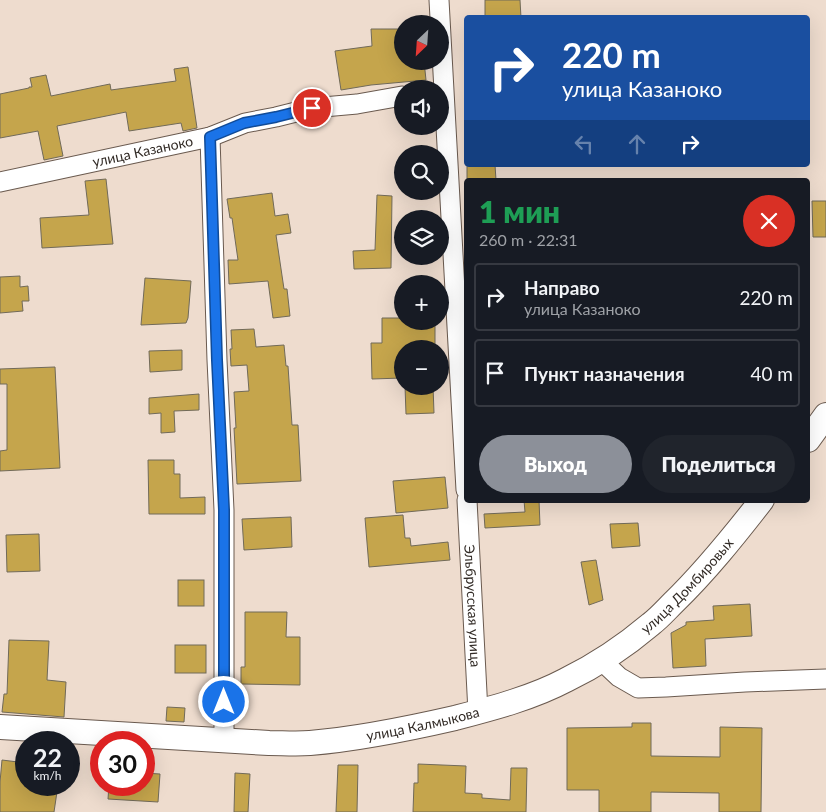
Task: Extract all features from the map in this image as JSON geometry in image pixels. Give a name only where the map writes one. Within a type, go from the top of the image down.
[{"type":"street","points":[[439,0],[442,80]]},
{"type":"street","name":"улица Казаноко","points":[[0,182],[210,137],[244,123],[312,108],[357,104],[394,97]]},
{"type":"street","points":[[445,135],[464,457]]},
{"type":"street","points":[[210,137],[224,510],[224,741]]},
{"type":"street","points":[[810,437],[826,415]]},
{"type":"street","name":"Эльбрусская улица","points":[[467,503],[478,712]]},
{"type":"street","name":"улица Домбировых","points":[[602,661],[653,623],[685,591],[722,551],[760,503]]},
{"type":"street","points":[[602,661],[619,677],[638,688],[826,679]]},
{"type":"street","name":"улица Калмыкова","points":[[0,728],[269,743],[308,743],[336,740],[393,732],[478,712],[543,690],[602,661]]},
{"type":"building","points":[[485,0],[520,0],[521,15],[485,15]]},
{"type":"building","points":[[371,29],[394,29],[394,70],[425,70],[426,80],[394,80],[394,83],[341,90],[335,51],[372,46]]},
{"type":"building","points":[[188,67],[197,128],[183,131],[181,123],[129,131],[126,112],[57,126],[63,156],[44,160],[38,131],[0,138],[0,94],[32,87],[30,78],[46,75],[51,96],[110,84],[111,90],[176,81],[174,69]]},
{"type":"building","points":[[467,167],[495,167],[496,178],[467,178]]},
{"type":"building","points":[[106,179],[113,244],[42,248],[40,218],[89,215],[85,181]]},
{"type":"building","points":[[272,193],[275,216],[288,214],[291,233],[276,235],[284,289],[287,289],[290,316],[273,318],[268,281],[229,284],[228,260],[238,260],[232,218],[230,218],[227,199]]},
{"type":"building","points":[[377,195],[392,196],[391,268],[354,269],[353,251],[375,250]]},
{"type":"building","points":[[812,201],[826,201],[826,237],[813,237]]},
{"type":"building","points":[[20,276],[20,287],[28,286],[29,301],[22,301],[23,311],[0,313],[0,277]]},
{"type":"building","points":[[145,278],[191,281],[186,323],[141,325]]},
{"type":"building","points":[[382,318],[394,318],[394,330],[435,330],[435,340],[394,340],[394,378],[372,379],[371,343],[382,343]]},
{"type":"building","points":[[254,329],[256,347],[284,345],[286,366],[288,366],[292,425],[298,425],[301,481],[237,484],[234,392],[249,391],[247,365],[231,366],[231,330]]},
{"type":"building","points":[[182,350],[182,370],[150,372],[149,351]]},
{"type":"building","points":[[55,367],[60,468],[0,471],[0,451],[7,450],[7,384],[0,384],[0,369]]},
{"type":"building","points":[[199,394],[199,410],[174,411],[175,432],[161,433],[161,413],[149,414],[149,398]]},
{"type":"building","points":[[405,395],[433,395],[434,413],[406,414]]},
{"type":"building","points":[[148,460],[174,460],[174,474],[180,474],[180,498],[205,497],[205,514],[149,514]]},
{"type":"building","points":[[445,477],[448,508],[396,513],[393,481]]},
{"type":"building","points":[[524,503],[539,503],[540,525],[485,528],[484,514],[525,512]]},
{"type":"building","points":[[403,515],[405,538],[410,538],[411,546],[448,542],[450,560],[369,567],[365,518]]},
{"type":"building","points":[[291,517],[292,547],[244,550],[242,519]]},
{"type":"building","points":[[638,523],[640,546],[612,548],[610,524]]},
{"type":"building","points":[[39,534],[40,571],[7,572],[6,535]]},
{"type":"building","points":[[596,560],[603,600],[589,605],[581,562]]},
{"type":"building","points":[[178,580],[204,580],[204,606],[178,606]]},
{"type":"building","points":[[750,604],[752,636],[705,639],[706,666],[673,668],[671,633],[686,625],[686,622],[714,620],[713,606]]},
{"type":"building","points":[[245,612],[287,612],[286,637],[300,637],[300,685],[241,684],[241,667],[245,667]]},
{"type":"building","points":[[9,640],[49,641],[47,680],[66,682],[64,717],[2,712],[4,694],[7,694]]},
{"type":"building","points":[[175,645],[206,645],[206,673],[175,673]]},
{"type":"building","points":[[167,707],[185,708],[184,722],[166,721]]},
{"type":"building","points":[[632,723],[651,723],[651,756],[720,757],[720,727],[762,728],[761,812],[719,812],[719,793],[651,792],[651,812],[599,812],[599,790],[567,790],[567,728],[632,727]]},
{"type":"building","points":[[2,760],[15,762],[15,796],[56,796],[54,812],[0,812]]},
{"type":"building","points":[[418,764],[466,766],[465,793],[482,794],[482,798],[510,800],[511,768],[527,768],[526,812],[413,812],[414,783],[418,783]]},
{"type":"building","points":[[338,765],[358,765],[357,812],[336,812]]},
{"type":"building","points":[[235,773],[250,774],[248,812],[234,812]]},
{"type":"building","points":[[155,774],[160,774],[158,802],[108,799],[108,796],[155,796]]},
{"type":"route","points":[[224,702],[224,510],[210,137],[244,123],[312,108]]}]
